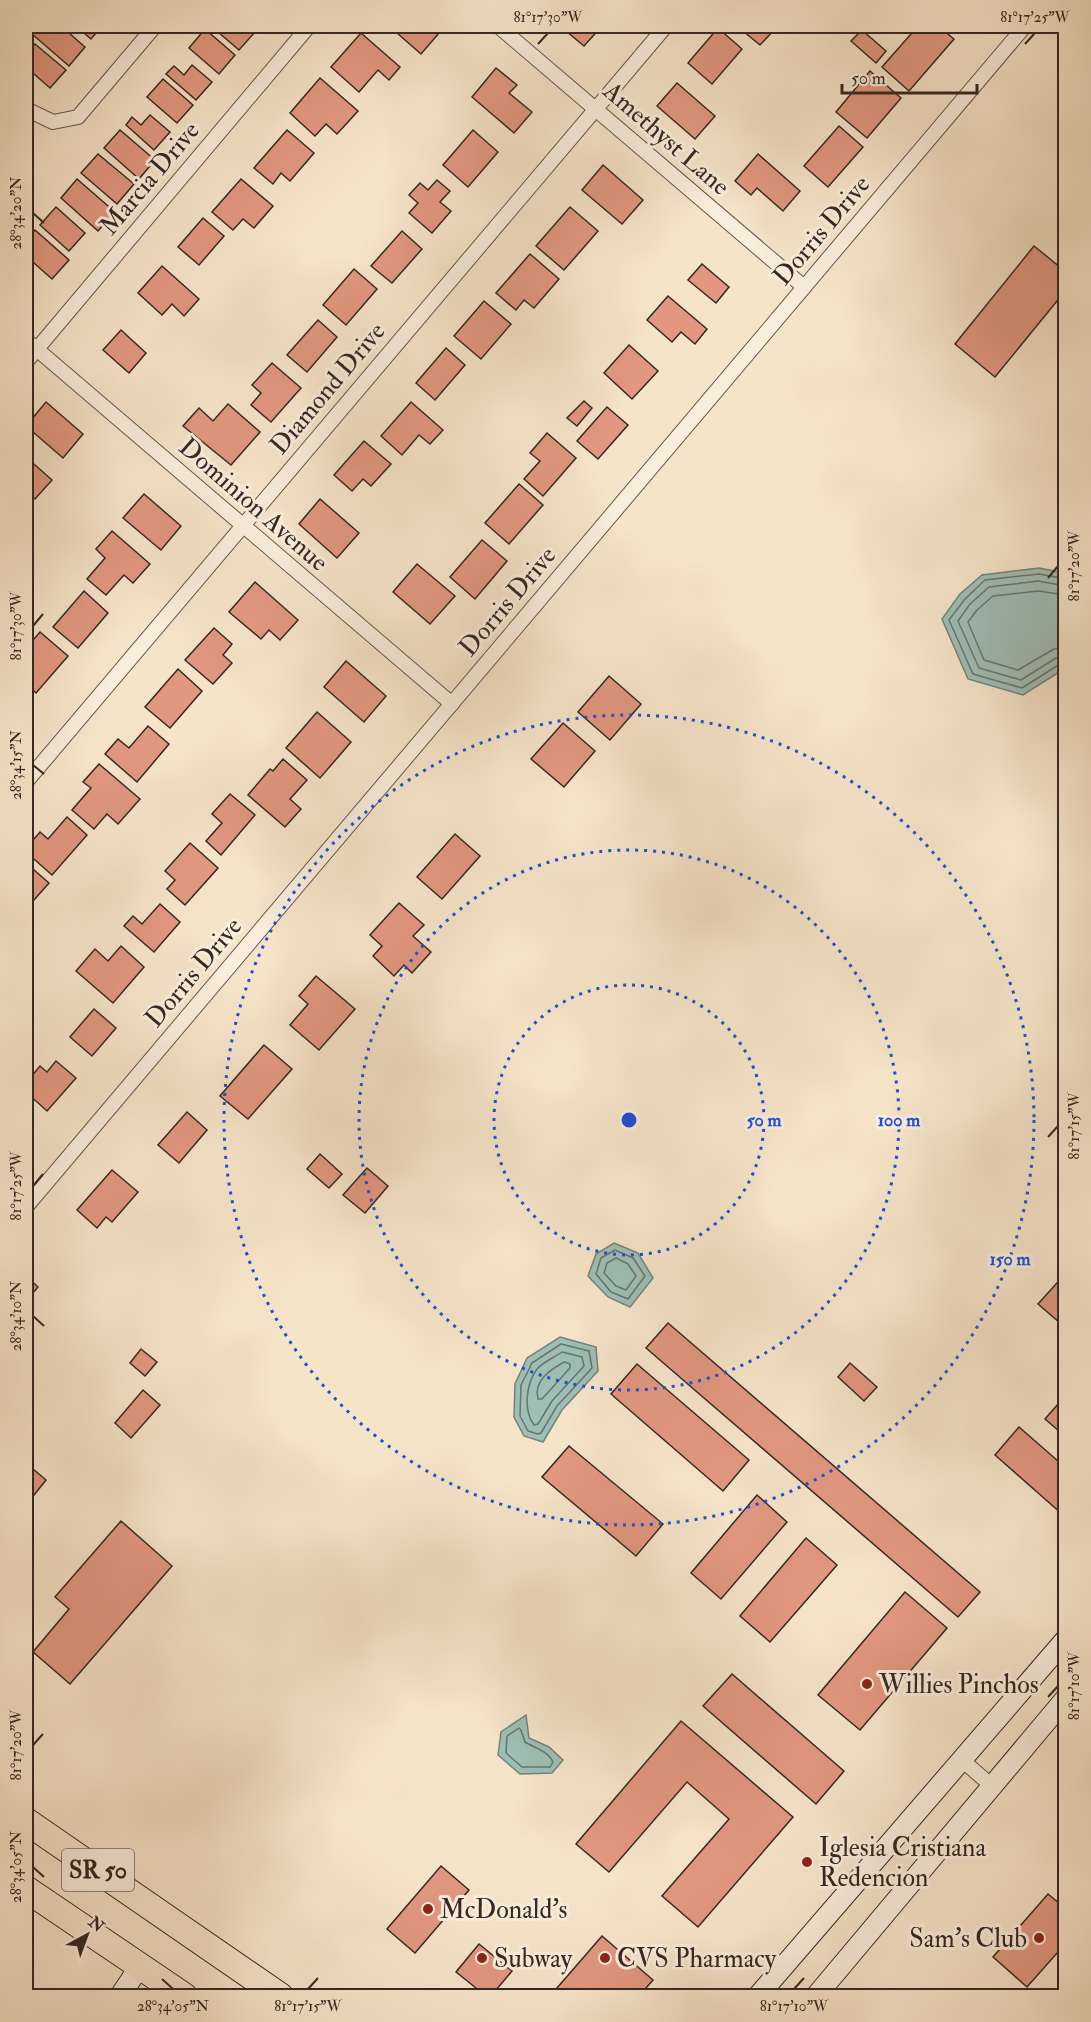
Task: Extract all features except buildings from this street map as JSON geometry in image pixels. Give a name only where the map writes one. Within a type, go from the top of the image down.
[{"type":"highway","name":"SR 50","points":[[26,1821],[280,1996]]},
{"type":"highway","name":"SR 50","points":[[26,1889],[184,1996]]},
{"type":"main road","points":[[759,1996],[1065,1639]]},
{"type":"main road","points":[[816,1996],[1065,1698]]},
{"type":"main road","points":[[120,1996],[140,1966]]},
{"type":"street","points":[[26,109],[53,122],[78,117],[155,26]]},
{"type":"street","name":"Marcia Drive","points":[[26,362],[31,345],[309,26]]},
{"type":"street","name":"Amethyst Lane","points":[[498,26],[804,287]]},
{"type":"street","name":"Diamond Drive","points":[[26,782],[666,26]]},
{"type":"street","name":"Dorris Drive","points":[[26,1207],[1025,26]]},
{"type":"street","name":"Dominion Avenue","points":[[31,345],[452,704]]},
{"type":"street","points":[[962,1760],[992,1786]]},
{"type":"water","points":[[1039,568],[1065,573],[1064,669],[1023,695],[968,679],[942,619],[960,594],[982,575]]},
{"type":"water","points":[[614,1243],[638,1253],[653,1278],[630,1307],[608,1297],[588,1276],[596,1254]]},
{"type":"water","points":[[560,1337],[596,1347],[598,1371],[562,1410],[543,1442],[524,1436],[514,1417],[515,1384],[527,1358]]},
{"type":"water","points":[[526,1715],[529,1738],[549,1747],[563,1760],[552,1773],[520,1774],[498,1755],[501,1732]]},
{"type":"place","name":"Willies Pinchos","points":[[867,1684]]},
{"type":"place","name":"Iglesia Cristiana Redencion","points":[[807,1862]]},
{"type":"place","name":"McDonald's","points":[[428,1909]]},
{"type":"place","name":"Sam's Club","points":[[1039,1938]]},
{"type":"place","name":"Subway","points":[[482,1958]]},
{"type":"place","name":"CVS Pharmacy","points":[[605,1958]]}]
